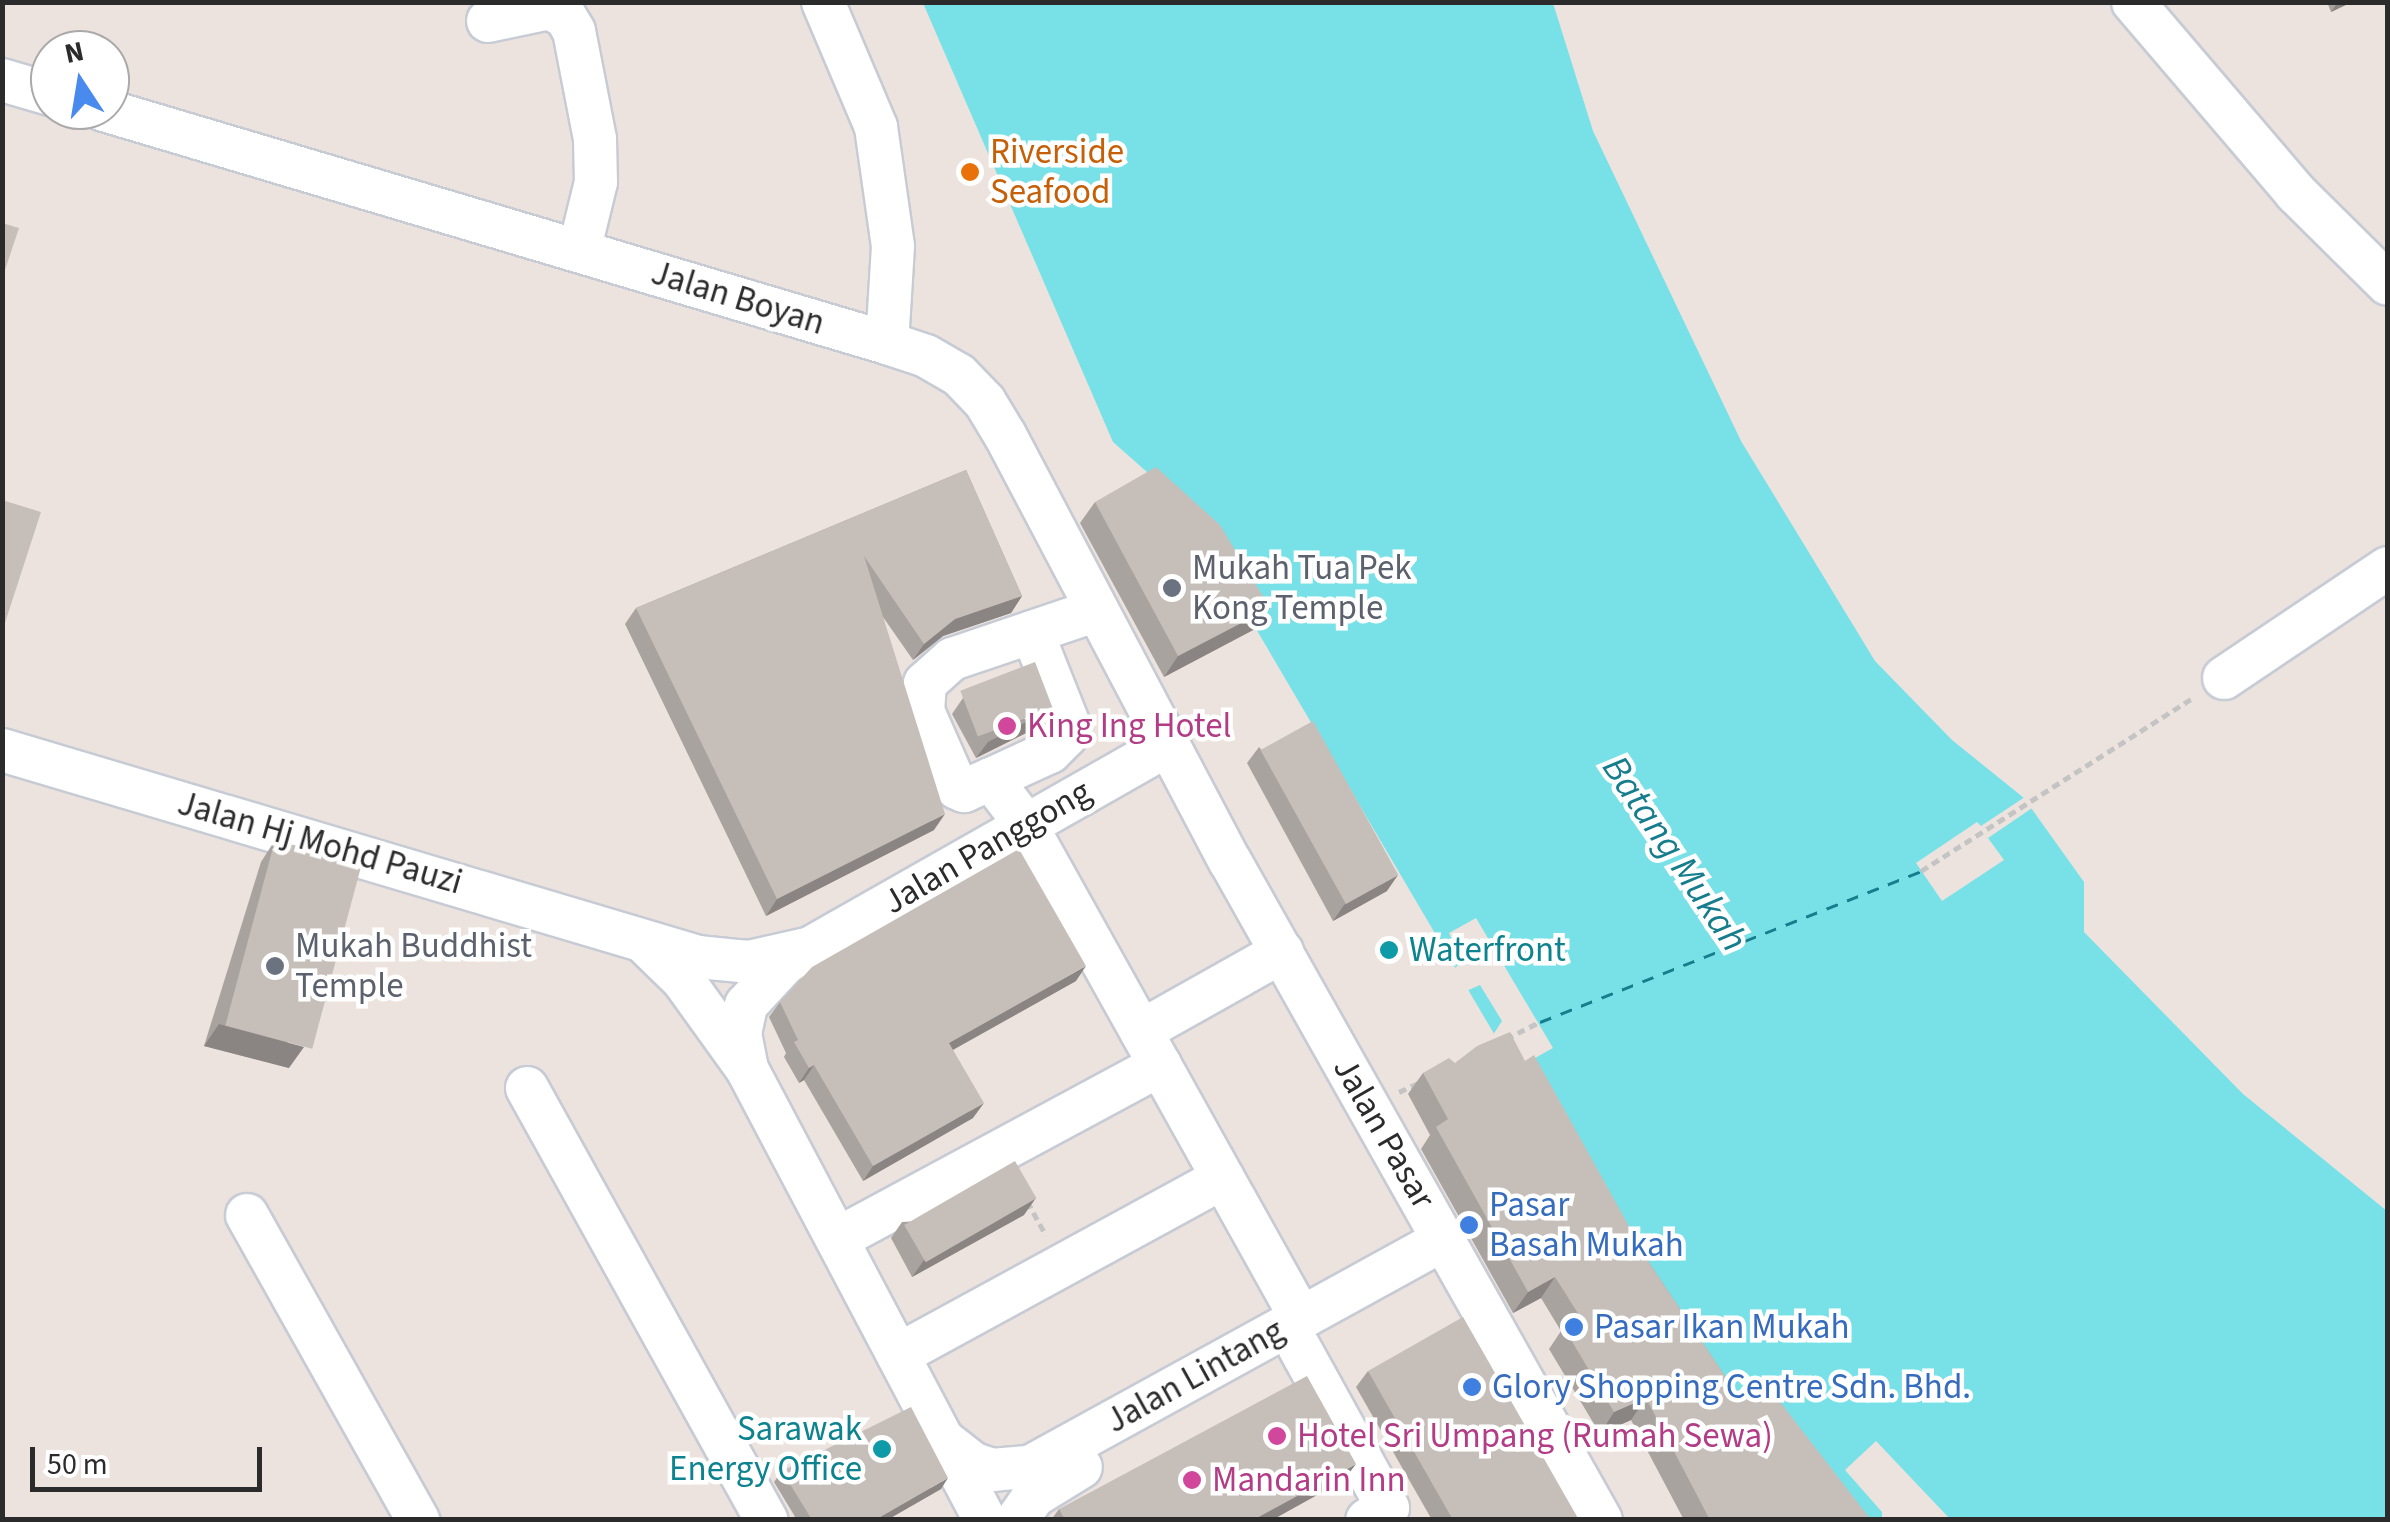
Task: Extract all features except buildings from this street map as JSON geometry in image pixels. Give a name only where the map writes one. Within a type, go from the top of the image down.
[{"type":"street","points":[[823,2],[876,127],[892,246],[887,343]]},
{"type":"street","points":[[2132,2],[2296,193],[2388,284]]},
{"type":"street","points":[[488,21],[548,8],[565,16],[574,31],[594,139],[596,182],[579,251]]},
{"type":"street","points":[[2,80],[30,88]]},
{"type":"street","name":"Jalan Boyan","points":[[130,118],[926,356],[959,376],[985,402],[1168,744]]},
{"type":"street","points":[[2224,678],[2388,568]]},
{"type":"street","points":[[1032,632],[1069,725],[1060,744],[964,791],[957,788],[923,710],[923,689],[932,672],[952,658],[1097,610]]},
{"type":"street","name":"Jalan Panggong","points":[[747,1069],[740,1034],[746,1005],[770,974],[1168,744]]},
{"type":"street","name":"Jalan Pasar","points":[[1168,744],[1601,1520]]},
{"type":"street","name":"Jalan Hj Mohd Pauzi","points":[[2,750],[637,936]]},
{"type":"street","points":[[992,779],[1026,825],[1223,1178],[1300,1332],[1383,1516]]},
{"type":"street","points":[[637,936],[683,980],[747,1069],[943,1440],[969,1514]]},
{"type":"street","name":"Jalan Panggong","points":[[637,936],[722,962],[777,958],[806,950]]},
{"type":"street","points":[[837,1239],[1150,1048],[1282,952]]},
{"type":"street","points":[[528,1088],[766,1520]]},
{"type":"street","points":[[898,1355],[1223,1178]]},
{"type":"street","points":[[247,1215],[418,1520]]},
{"type":"street","name":"Jalan Lintang","points":[[943,1440],[972,1463],[992,1470],[1030,1467],[1300,1332],[1450,1250]]},
{"type":"street","name":"Jalan Lintang","points":[[1017,1520],[1047,1486],[1300,1332]]},
{"type":"path","points":[[1921,871],[2224,678]]},
{"type":"path","points":[[1500,1042],[1540,1022]]},
{"type":"path","points":[[1369,1107],[1434,1075]]},
{"type":"path","points":[[1026,1200],[1063,1265]]},
{"type":"water","name":"Batang Mukah","points":[[923,3],[1553,3],[1593,131],[1741,441],[1875,661],[1952,740],[2024,798],[2084,882],[2084,932],[2243,1094],[2387,1211],[2387,1519],[1850,1519],[1647,1294],[1182,503],[1113,442]]},
{"type":"pier","points":[[2028,795],[2035,806],[1988,838],[2004,860],[1942,901],[1916,863],[1977,822],[1981,826]]},
{"type":"pier","points":[[1476,918],[1553,1048],[1526,1063],[1498,1051],[1491,1038],[1502,1021],[1480,985],[1464,992],[1452,971],[1459,964],[1459,955],[1449,933]]},
{"type":"pier","points":[[1876,1441],[1950,1519],[1882,1519],[1882,1512],[1845,1470]]},
{"type":"ferry route","points":[[1540,1022],[1921,871]]},
{"type":"place","name":"Riverside Seafood","points":[[970,172]]},
{"type":"place","name":"Mukah Tua Pek Kong Temple","points":[[1172,588]]},
{"type":"place","name":"King Ing Hotel","points":[[1007,726]]},
{"type":"place","name":"Waterfront","points":[[1389,950]]},
{"type":"place","name":"Mukah Buddhist Temple","points":[[275,966]]},
{"type":"place","name":"Pasar Basah Mukah","points":[[1469,1225]]},
{"type":"place","name":"Pasar Ikan Mukah","points":[[1574,1327]]},
{"type":"place","name":"Glory Shopping Centre Sdn. Bhd.","points":[[1472,1387]]},
{"type":"place","name":"Hotel Sri Umpang (Rumah Sewa)","points":[[1277,1436]]},
{"type":"place","name":"Sarawak Energy Office","points":[[882,1449]]},
{"type":"place","name":"Mandarin Inn","points":[[1192,1480]]}]
